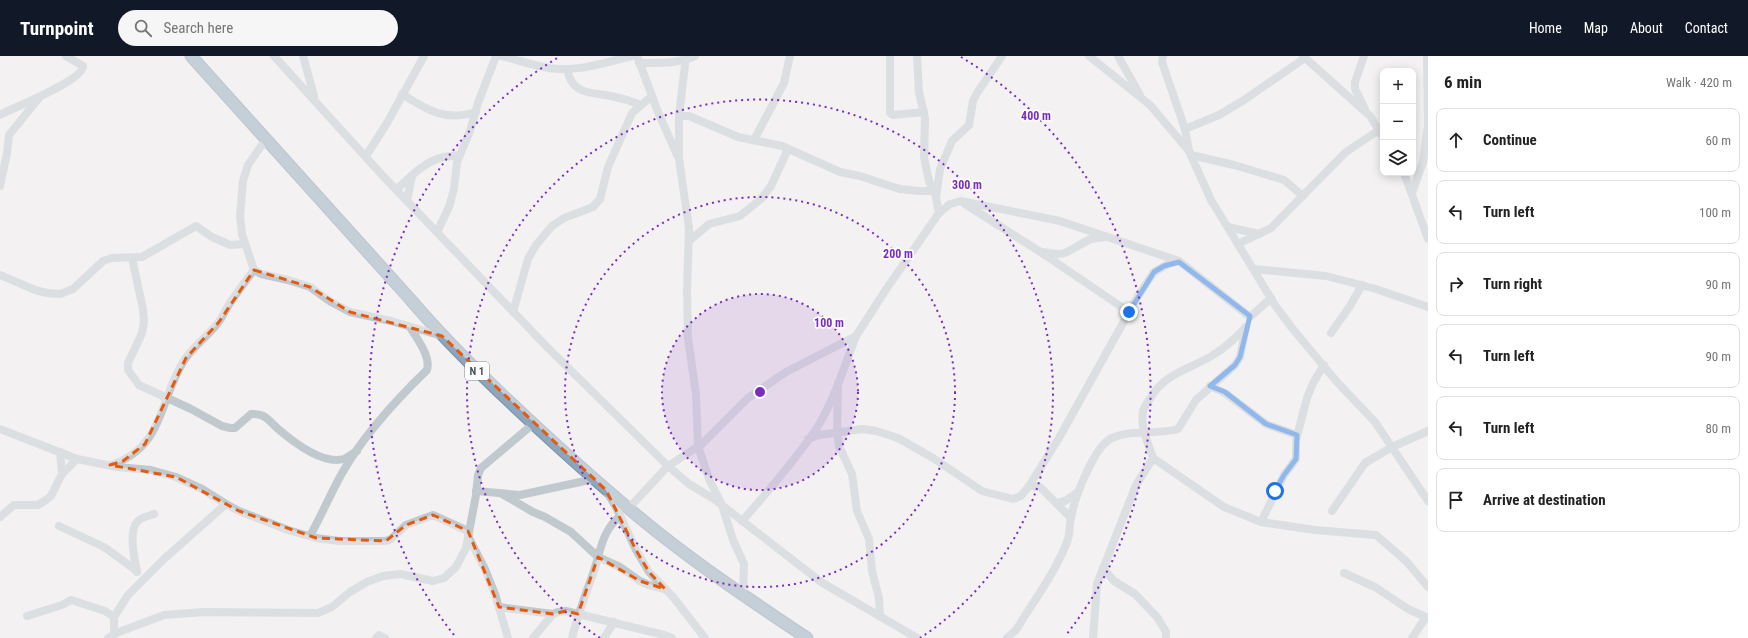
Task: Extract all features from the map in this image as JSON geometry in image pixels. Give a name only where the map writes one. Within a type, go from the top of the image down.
[{"type":"highway","name":"N 1","points":[[191,56],[410,298],[442,336],[533,424],[606,490],[624,512],[658,533],[743,595],[808,638]]},
{"type":"street","points":[[0,115],[40,96],[76,76],[82,71],[83,66],[66,56]]},
{"type":"street","points":[[274,56],[396,189],[513,312],[668,466],[689,484],[722,505],[821,582],[917,638]]},
{"type":"street","points":[[303,56],[312,92],[316,101]]},
{"type":"street","points":[[366,156],[387,123],[424,56]]},
{"type":"street","points":[[437,232],[449,208],[460,155],[496,56]]},
{"type":"street","points":[[502,56],[557,69],[585,67],[632,56]]},
{"type":"street","points":[[679,159],[652,96],[640,58],[670,63],[695,56]]},
{"type":"street","points":[[890,56],[890,114],[924,112]]},
{"type":"street","points":[[917,56],[919,92],[924,112],[926,139],[924,157],[929,181],[935,193],[939,213]]},
{"type":"street","points":[[935,193],[940,169],[952,141],[969,125],[973,101],[996,60],[1002,56]]},
{"type":"street","points":[[1089,56],[1150,104],[1190,153],[1284,180],[1304,196]]},
{"type":"street","points":[[1118,56],[1131,76],[1141,97]]},
{"type":"street","points":[[1163,56],[1162,62],[1185,129],[1190,153],[1212,200],[1238,244],[1292,328],[1376,422],[1428,501]]},
{"type":"street","points":[[1364,56],[1363,63],[1356,76],[1355,89],[1366,113],[1380,133]]},
{"type":"street","points":[[1412,194],[1426,162],[1428,125],[1427,56]]},
{"type":"street","points":[[1185,129],[1218,115],[1237,104],[1304,57],[1366,113]]},
{"type":"street","points":[[686,58],[679,116],[679,159],[689,228],[687,291],[688,338],[696,394],[698,446],[709,478],[722,505],[733,540],[744,564],[743,595]]},
{"type":"street","points":[[754,140],[784,83],[787,58]]},
{"type":"street","points":[[567,69],[569,80],[580,90],[629,100],[641,105]]},
{"type":"street","points":[[402,94],[426,108],[441,114],[462,116],[476,112]]},
{"type":"street","points":[[0,186],[9,135],[40,96]]},
{"type":"street","points":[[513,312],[528,259],[536,245],[552,226],[564,218],[593,207],[600,199],[608,167],[632,113],[652,96]]},
{"type":"street","points":[[679,116],[690,116],[738,137],[788,149],[840,172],[860,176],[894,187],[935,193]]},
{"type":"street","points":[[1238,244],[1272,228],[1346,152],[1380,135]]},
{"type":"street","points":[[266,139],[248,165],[243,181],[240,216],[244,244],[254,270],[261,274],[310,287],[331,302],[350,312],[442,336]]},
{"type":"street","points":[[689,241],[709,224],[740,216],[761,199],[771,186],[788,149]]},
{"type":"street","points":[[396,189],[433,161],[443,157],[460,155]]},
{"type":"street","points":[[407,200],[412,176]]},
{"type":"street","points":[[1405,176],[1428,239]]},
{"type":"street","points":[[961,202],[1039,251],[1129,312]]},
{"type":"street","points":[[742,521],[784,472],[808,439],[824,414],[856,336],[939,213],[950,204],[961,202],[1060,221],[1179,262],[1250,316]]},
{"type":"street","points":[[0,275],[35,290],[60,294],[73,289],[103,261],[112,258],[142,257],[196,226],[212,237],[230,245],[244,244]]},
{"type":"street","points":[[1228,227],[1259,234]]},
{"type":"street","points":[[1039,251],[1060,255],[1066,254],[1090,240],[1105,237]]},
{"type":"street","points":[[132,258],[143,309],[144,322],[142,332],[130,356],[128,370],[139,385],[191,409],[222,426],[230,428],[235,428],[251,414],[264,415],[291,439],[307,450],[321,456],[335,459],[344,458],[357,451]]},
{"type":"street","points":[[808,439],[837,432],[862,429],[898,438],[933,458],[982,491],[1013,499],[1021,496],[1029,486],[1059,438],[1129,312],[1154,272],[1164,266],[1179,262]]},
{"type":"street","points":[[1254,269],[1326,276],[1362,285],[1428,307]]},
{"type":"street","points":[[110,465],[124,461],[138,452],[145,444],[162,412],[174,377],[186,358],[219,322],[232,300],[254,270]]},
{"type":"street","points":[[1331,333],[1350,306],[1362,285]]},
{"type":"street","points":[[1007,638],[1019,626],[1068,539],[1071,518],[1078,492],[1098,451],[1105,442],[1116,437],[1145,432],[1164,432],[1178,429],[1192,404],[1210,386],[1235,365],[1240,357],[1246,327],[1250,316],[1272,298]]},
{"type":"street","points":[[310,536],[341,475],[357,451],[384,416],[426,370],[427,362],[423,348],[410,327]]},
{"type":"street","points":[[1246,327],[1233,342],[1212,356],[1176,372],[1157,387],[1142,413],[1145,432],[1153,458],[1224,507],[1261,522],[1302,529],[1376,535],[1406,561],[1428,587]]},
{"type":"street","points":[[572,638],[578,614],[592,578],[606,532],[612,523],[668,466],[698,446],[717,430],[748,398],[786,372],[856,336]]},
{"type":"street","points":[[1261,522],[1284,475],[1296,459],[1297,435],[1307,398],[1313,383],[1324,365]]},
{"type":"street","points":[[838,383],[837,432],[839,446],[852,474],[857,511],[869,538],[872,571],[879,598],[880,617]]},
{"type":"street","points":[[1210,386],[1225,392],[1266,424],[1297,435]]},
{"type":"street","points":[[111,636],[164,615],[204,612],[318,613],[332,607],[350,592],[367,582],[383,576],[400,574],[433,581],[444,578],[456,567],[466,548],[478,475],[481,468],[533,424]]},
{"type":"street","points":[[0,429],[78,458],[110,465],[166,473],[202,488],[226,504],[288,530],[310,536],[339,541],[386,541],[391,539],[406,525],[433,515],[468,533],[485,569],[499,607],[508,638]]},
{"type":"street","points":[[1332,510],[1365,463],[1392,447],[1428,431]]},
{"type":"street","points":[[60,452],[62,474]]},
{"type":"street","points":[[0,517],[14,506],[38,505],[46,500],[51,496],[62,474],[78,458]]},
{"type":"street","points":[[1093,638],[1097,584],[1136,485],[1153,458]]},
{"type":"street","points":[[476,491],[520,495],[594,479]]},
{"type":"street","points":[[1029,486],[1040,487],[1071,518]]},
{"type":"street","points":[[1057,503],[1065,501],[1078,492]]},
{"type":"street","points":[[502,494],[532,512],[545,517],[571,532],[598,557],[620,567],[640,581],[665,589]]},
{"type":"street","points":[[111,636],[114,617],[128,596],[146,575],[226,504]]},
{"type":"street","points":[[624,512],[636,550],[649,572],[665,589],[705,638]]},
{"type":"street","points":[[138,585],[133,546],[135,526],[140,519],[154,514]]},
{"type":"street","points":[[59,526],[104,547],[137,572],[146,575]]},
{"type":"street","points":[[1104,568],[1114,581],[1135,594],[1157,617],[1166,632],[1166,638]]},
{"type":"street","points":[[1344,573],[1374,587],[1408,609],[1427,617],[1412,638]]},
{"type":"street","points":[[27,616],[62,605],[71,600],[105,611],[114,617]]},
{"type":"street","points":[[499,607],[553,614],[566,611],[672,638]]},
{"type":"street","points":[[533,638],[553,614]]},
{"type":"street","points":[[604,638],[614,622]]},
{"type":"street","points":[[376,638],[379,635],[385,638]]},
{"type":"highlighted area","points":[[254,270],[310,287],[350,312],[442,336],[606,490],[636,550],[649,572],[665,589],[640,581],[598,557],[578,614],[566,611],[553,614],[499,607],[468,531],[433,515],[406,525],[386,541],[316,538],[239,511],[176,477],[110,465],[123,461],[145,444],[186,358],[219,322]]},
{"type":"route","points":[[1129,312],[1157,269],[1168,264],[1179,262],[1250,316],[1246,327],[1240,357],[1235,365],[1210,386],[1225,392],[1266,424],[1297,435],[1296,459],[1284,475],[1275,491]]}]
